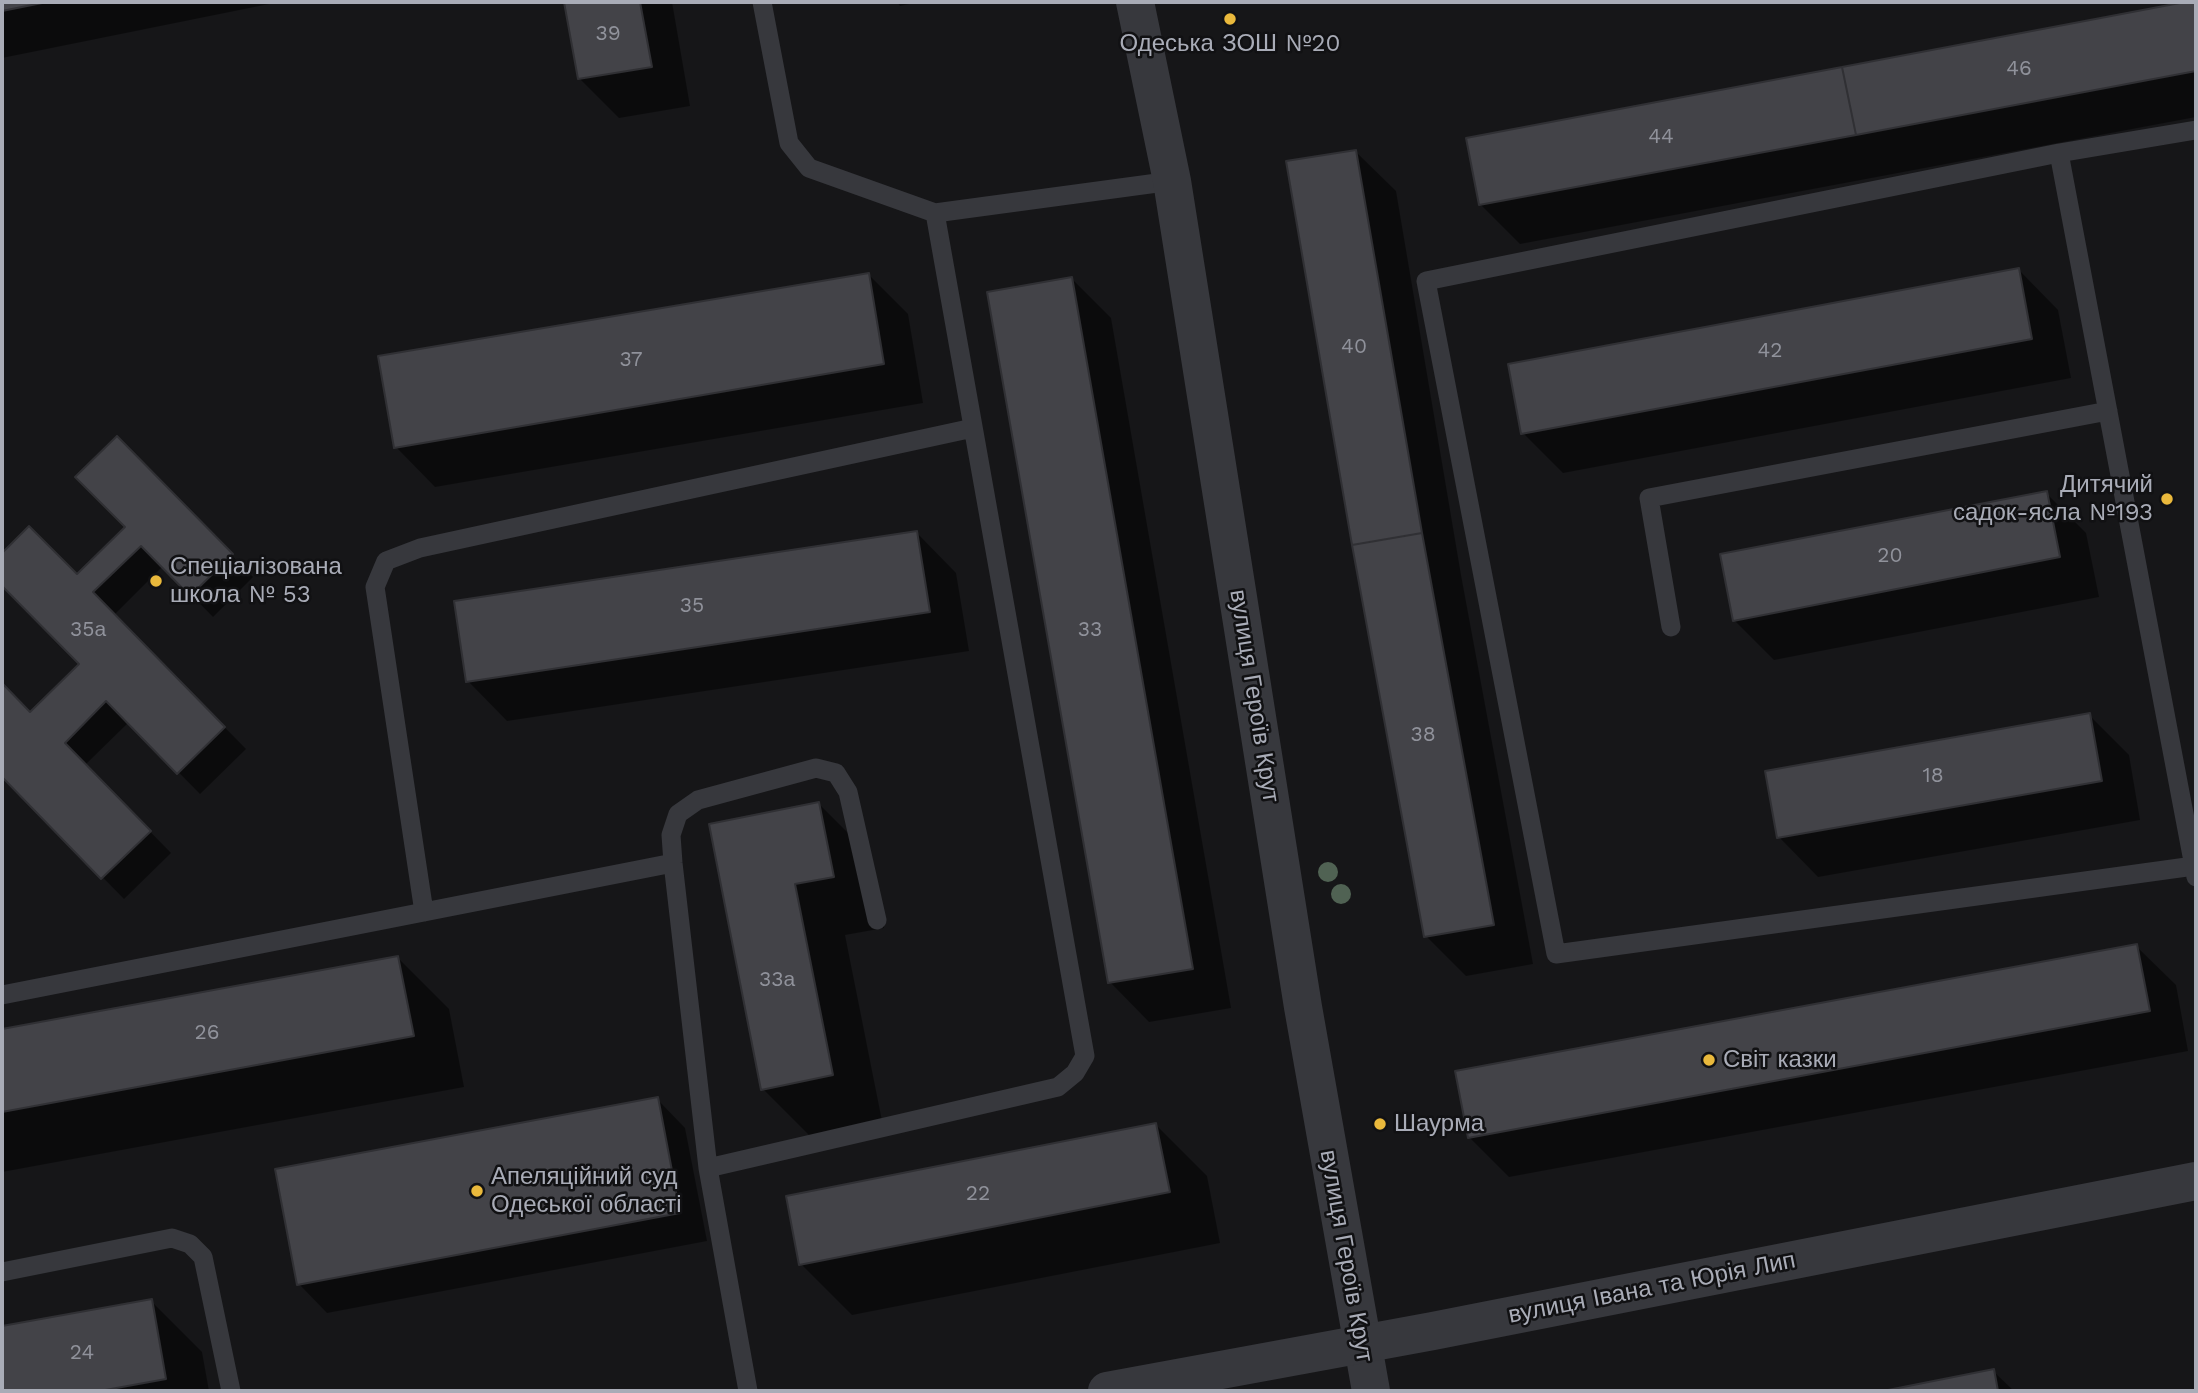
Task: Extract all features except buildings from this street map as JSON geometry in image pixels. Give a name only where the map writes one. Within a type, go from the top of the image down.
[{"type":"street","name":"вулиця Героїв Крут","points":[[1135,2],[1172,181],[1303,1007],[1371,1391]]},
{"type":"street","name":"вулиця Івана та Юрія Лип","points":[[1107,1391],[1361,1345],[2196,1181]]},
{"type":"lane","points":[[762,2],[789,143],[809,169],[935,213],[1172,181]]},
{"type":"lane","points":[[2059,153],[2195,872],[1556,954],[1426,281],[2059,153],[2196,130]]},
{"type":"lane","points":[[708,1168],[1058,1087],[1075,1073],[1085,1056],[935,213]]},
{"type":"lane","points":[[1671,627],[1649,498],[2108,411]]},
{"type":"lane","points":[[424,912],[375,587],[386,561],[420,548],[973,428]]},
{"type":"lane","points":[[748,1391],[708,1168],[673,863],[671,835],[678,814],[698,800],[816,768],[836,773],[848,792],[877,920]]},
{"type":"lane","points":[[2,995],[673,863]]},
{"type":"lane","points":[[2,1272],[172,1238],[190,1244],[203,1257],[231,1391]]},
{"type":"place","name":"Одеська ЗОШ №20","points":[[1230,19]]},
{"type":"place","name":"Дитячий садок-ясла №193","points":[[2167,499]]},
{"type":"place","name":"Спеціалізована школа № 53","points":[[156,581]]},
{"type":"place","name":"Світ казки","points":[[1709,1060]]},
{"type":"place","name":"Шаурма","points":[[1380,1124]]},
{"type":"place","name":"Апеляційний суд Одеської області","points":[[477,1191]]}]
